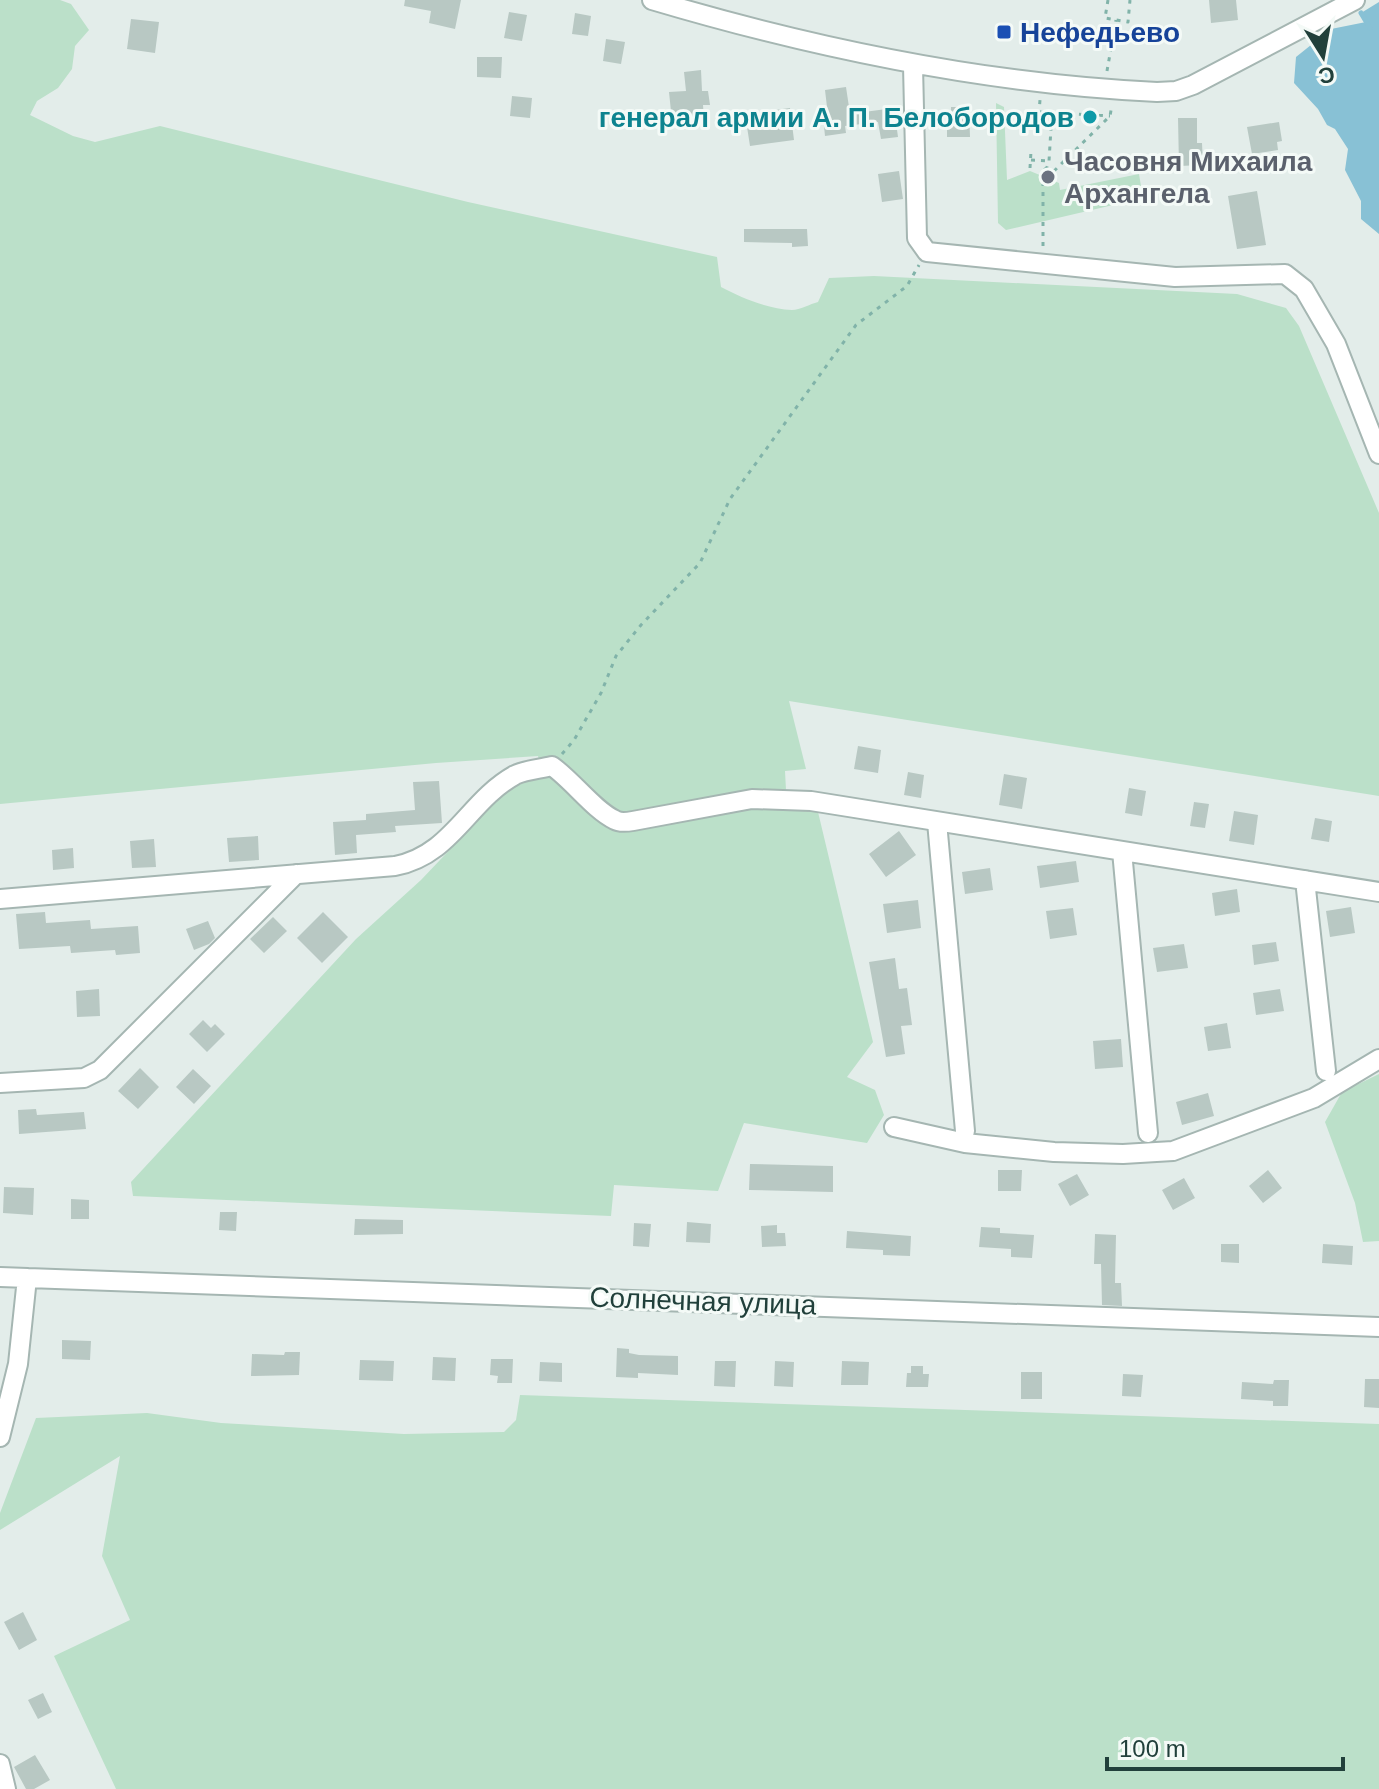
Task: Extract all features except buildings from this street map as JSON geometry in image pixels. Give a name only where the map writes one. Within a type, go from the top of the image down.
[{"type":"street","points":[[652,0],[741,25],[913,66],[1041,84],[1133,91],[1176,91],[1193,85],[1355,0]]},
{"type":"street","points":[[913,66],[917,238],[927,252],[1175,277],[1285,274],[1304,289],[1336,344],[1379,454]]},
{"type":"street","points":[[0,899],[417,862],[436,849],[492,792],[517,774],[552,766],[617,822],[752,799],[811,801],[1379,892]]},
{"type":"street","points":[[937,822],[965,1131]]},
{"type":"street","points":[[1122,851],[1148,1133]]},
{"type":"street","points":[[0,1083],[84,1078],[100,1070],[296,874]]},
{"type":"street","points":[[1305,880],[1326,1071]]},
{"type":"street","points":[[894,1127],[965,1143],[1054,1152],[1123,1154],[1173,1151],[1314,1098],[1379,1059]]},
{"type":"street","name":"Солнечная улица","points":[[0,1277],[1379,1327]]},
{"type":"street","points":[[0,1437],[18,1364],[27,1278]]},
{"type":"street","points":[[0,1764],[6,1789]]},
{"type":"path","points":[[1108,0],[1105,18],[1128,22],[1130,0]]},
{"type":"path","points":[[1104,89],[1116,20]]},
{"type":"path","points":[[1038,124],[1041,84]]},
{"type":"path","points":[[1039,112],[1110,116],[1054,171],[1052,183],[1043,182]]},
{"type":"path","points":[[1043,264],[1043,182],[1049,161],[1052,112]]},
{"type":"path","points":[[1030,168],[1031,151]]},
{"type":"path","points":[[1031,160],[1049,161]]},
{"type":"path","points":[[1046,170],[1054,171]]},
{"type":"path","points":[[552,766],[574,740],[601,693],[616,656],[700,563],[730,499],[856,325],[907,286],[927,252]]},
{"type":"green space","points":[[0,0],[60,0],[71,4],[89,30],[75,46],[72,69],[58,88],[37,101],[30,115],[73,136],[95,142],[160,126],[468,202],[717,257],[721,287],[774,308],[795,310],[818,302],[829,278],[874,276],[1237,294],[1286,308],[1299,326],[1379,513],[1379,796],[789,701],[806,769],[785,771],[787,809],[818,812],[873,1042],[847,1077],[875,1090],[884,1115],[867,1143],[744,1123],[718,1191],[614,1185],[611,1216],[133,1196],[131,1182],[356,939],[421,880],[514,782],[543,775],[538,756],[0,804]]},
{"type":"green space","points":[[996,103],[1004,107],[1007,180],[1030,171],[1059,183],[1060,190],[1139,174],[1143,198],[1006,230],[998,223]]},
{"type":"green space","points":[[1379,1074],[1379,1241],[1363,1242],[1355,1203],[1325,1122],[1342,1092]]},
{"type":"green space","points":[[520,1395],[1379,1424],[1379,1789],[116,1789],[54,1656],[130,1620],[102,1556],[120,1456],[0,1530],[0,1513],[36,1418],[147,1413],[221,1423],[404,1434],[504,1432],[516,1420]]},
{"type":"water","points":[[1379,2],[1379,234],[1361,219],[1361,201],[1345,170],[1348,149],[1335,129],[1327,125],[1318,109],[1294,83],[1296,57],[1331,29],[1366,22],[1361,13]]},
{"type":"waterway","points":[[1361,13],[1370,28]]},
{"type":"place","name":"Нефедьево","points":[[1004,32]]},
{"type":"place","name":"генерал армии А. П. Белобородов","points":[[1090,117]]},
{"type":"place","name":"Часовня Михаила Архангела","points":[[1048,177]]}]
